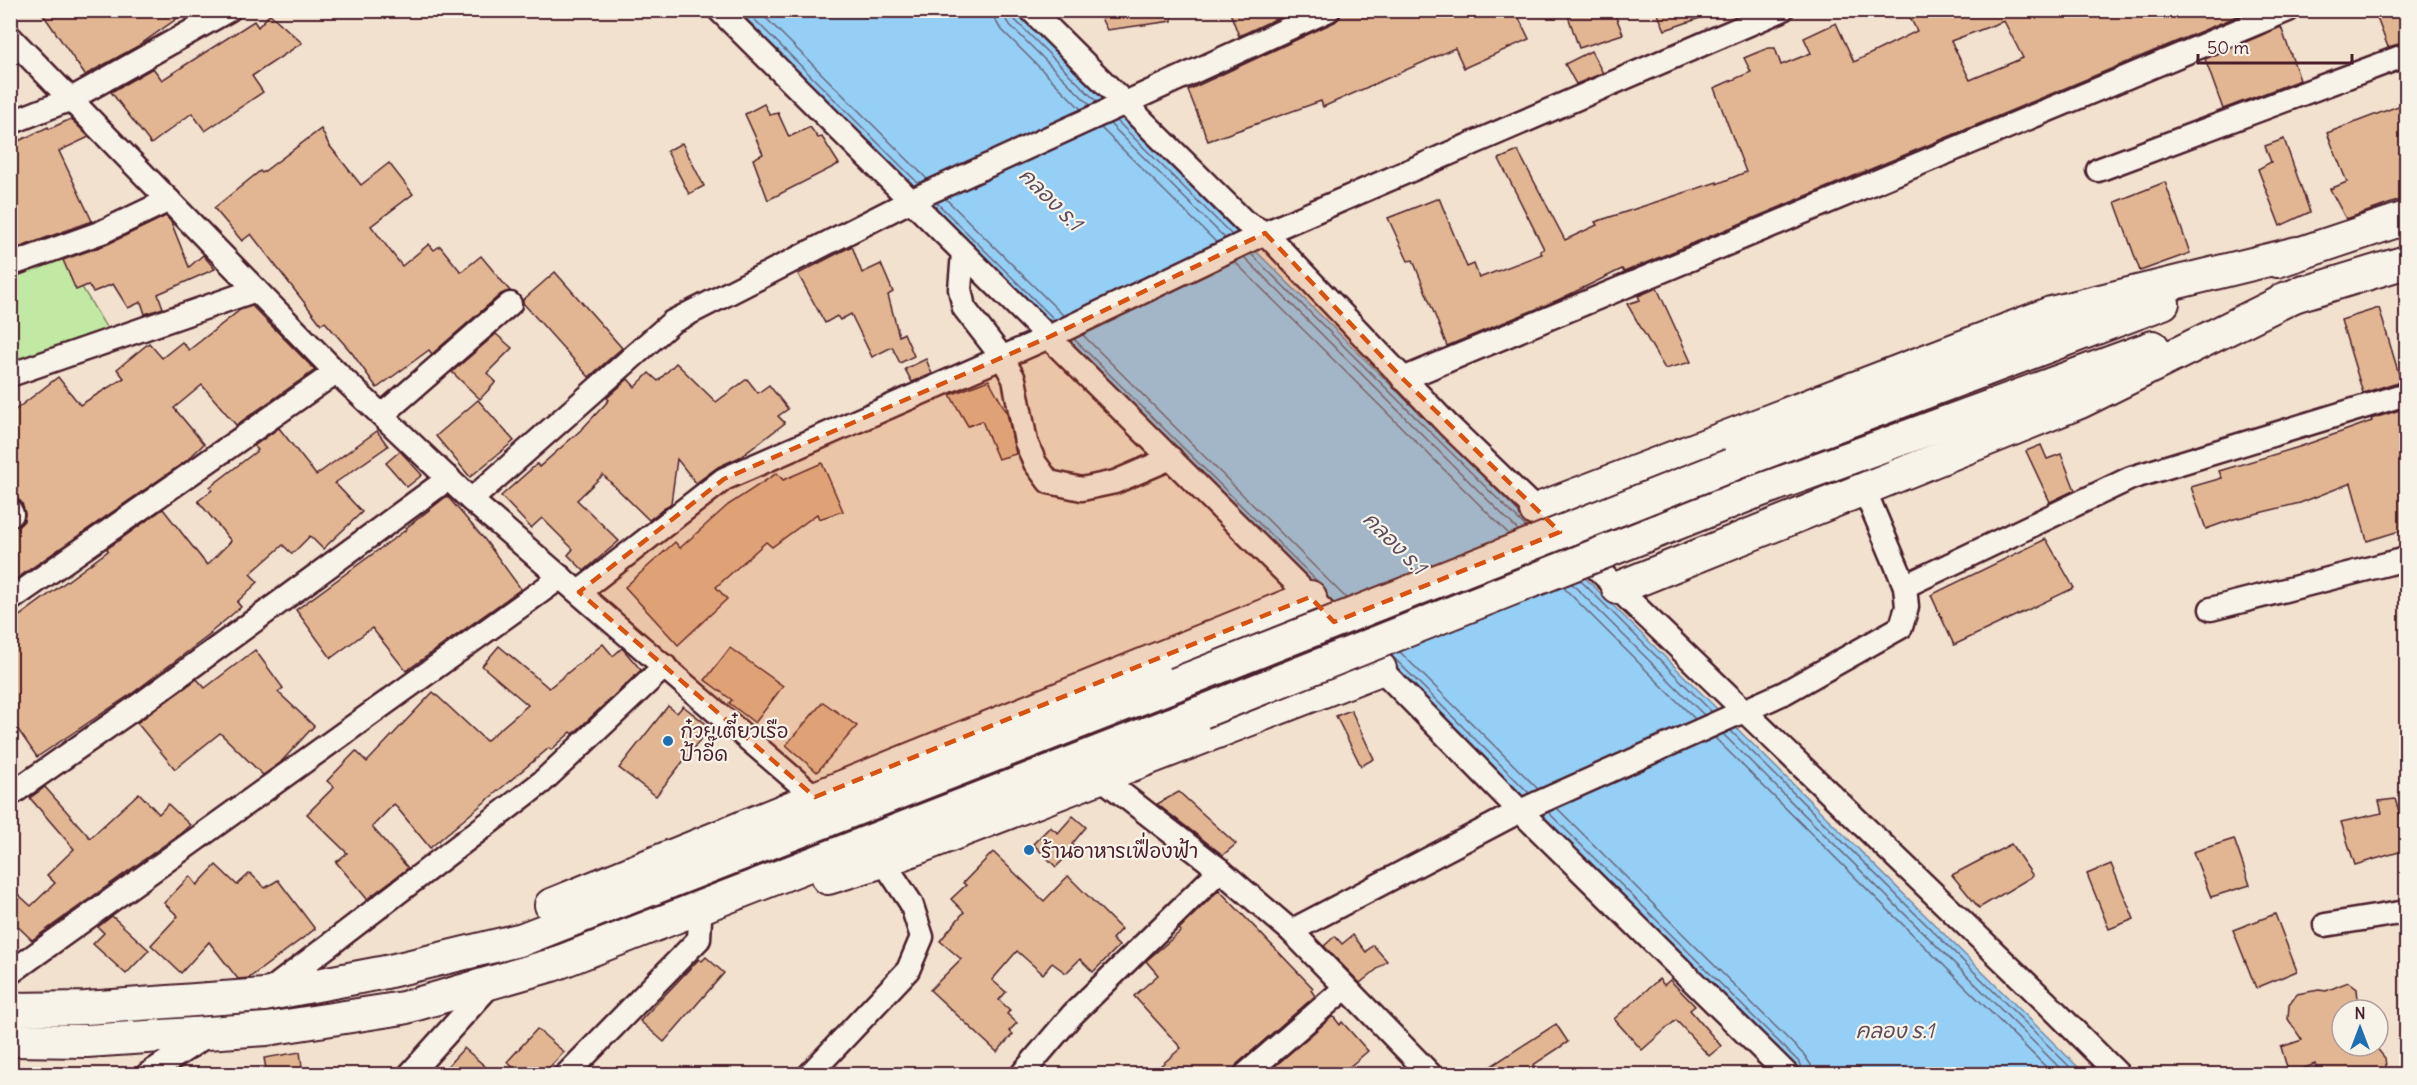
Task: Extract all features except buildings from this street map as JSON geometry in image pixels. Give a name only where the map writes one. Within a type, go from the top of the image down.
[{"type":"main road","points":[[10,1009],[86,1008],[264,995],[386,972],[523,939],[1731,465],[2298,253],[2406,218]]},
{"type":"main road","points":[[1536,510],[2050,313],[2298,253]]},
{"type":"main road","points":[[552,965],[1202,712],[1753,493],[2304,291],[2406,262]]},
{"type":"main road","points":[[1618,588],[2080,402],[2304,291]]},
{"type":"main road","points":[[386,972],[1310,597]]},
{"type":"main road","points":[[10,1040],[87,1041],[267,1029],[403,1008],[552,965],[884,861],[1380,669]]},
{"type":"street","points":[[10,123],[71,99],[229,10]]},
{"type":"street","points":[[719,10],[921,196],[963,253],[1310,597],[1520,811],[1787,1074]]},
{"type":"street","points":[[1031,10],[1116,107],[1245,222],[1265,233],[1403,379],[2118,1074]]},
{"type":"street","points":[[471,500],[672,322],[921,196],[1329,10]]},
{"type":"street","points":[[579,592],[724,479],[1049,337],[1265,233],[1782,10]]},
{"type":"street","points":[[1403,379],[2288,10]]},
{"type":"street","points":[[10,37],[336,372],[471,500],[815,797]]},
{"type":"street","points":[[2098,170],[2406,55]]},
{"type":"street","points":[[10,265],[102,232],[169,200]]},
{"type":"street","points":[[963,253],[960,289],[964,308],[1002,357],[1014,379],[1026,442],[1035,463],[1049,482],[1082,489],[1115,482],[1171,458]]},
{"type":"street","points":[[10,375],[256,290]]},
{"type":"street","points":[[382,415],[510,304]]},
{"type":"street","points":[[10,600],[336,372]]},
{"type":"street","points":[[1905,586],[2131,478],[2406,394]]},
{"type":"street","points":[[10,795],[152,696],[449,478]]},
{"type":"street","points":[[1290,931],[1520,811],[1784,693],[1901,627],[1907,607],[1905,586],[1864,489]]},
{"type":"street","points":[[2211,609],[2406,559]]},
{"type":"street","points":[[10,973],[561,578]]},
{"type":"street","points":[[264,995],[542,782],[665,666]]},
{"type":"street","points":[[1100,777],[1220,870],[1290,931],[1430,1074]]},
{"type":"street","points":[[810,1074],[908,970],[922,937],[911,903],[884,861]]},
{"type":"street","points":[[1022,1074],[1072,1015],[1220,870]]},
{"type":"street","points":[[2325,925],[2406,912]]},
{"type":"street","points":[[567,1074],[699,939],[700,919]]},
{"type":"street","points":[[410,1074],[493,982]]},
{"type":"street","points":[[1246,1074],[1345,988]]},
{"type":"street","points":[[148,1074],[211,1033]]},
{"type":"highlighted area","points":[[1265,233],[1403,379],[1560,532],[1334,622],[1310,597],[815,797],[579,592],[724,479],[1049,337]]},
{"type":"green space","points":[[62,254],[109,332],[11,366],[10,263]]},
{"type":"water","name":"คลอง ร.1","points":[[726,11],[1014,11],[2085,1074],[1792,1074]]},
{"type":"place","name":"ก๋วยเตี๋ยวเรือ ป้าอี๊ด","points":[[668,741]]},
{"type":"place","name":"ร้านอาหารเฟื่องฟ้า","points":[[1029,850]]}]
